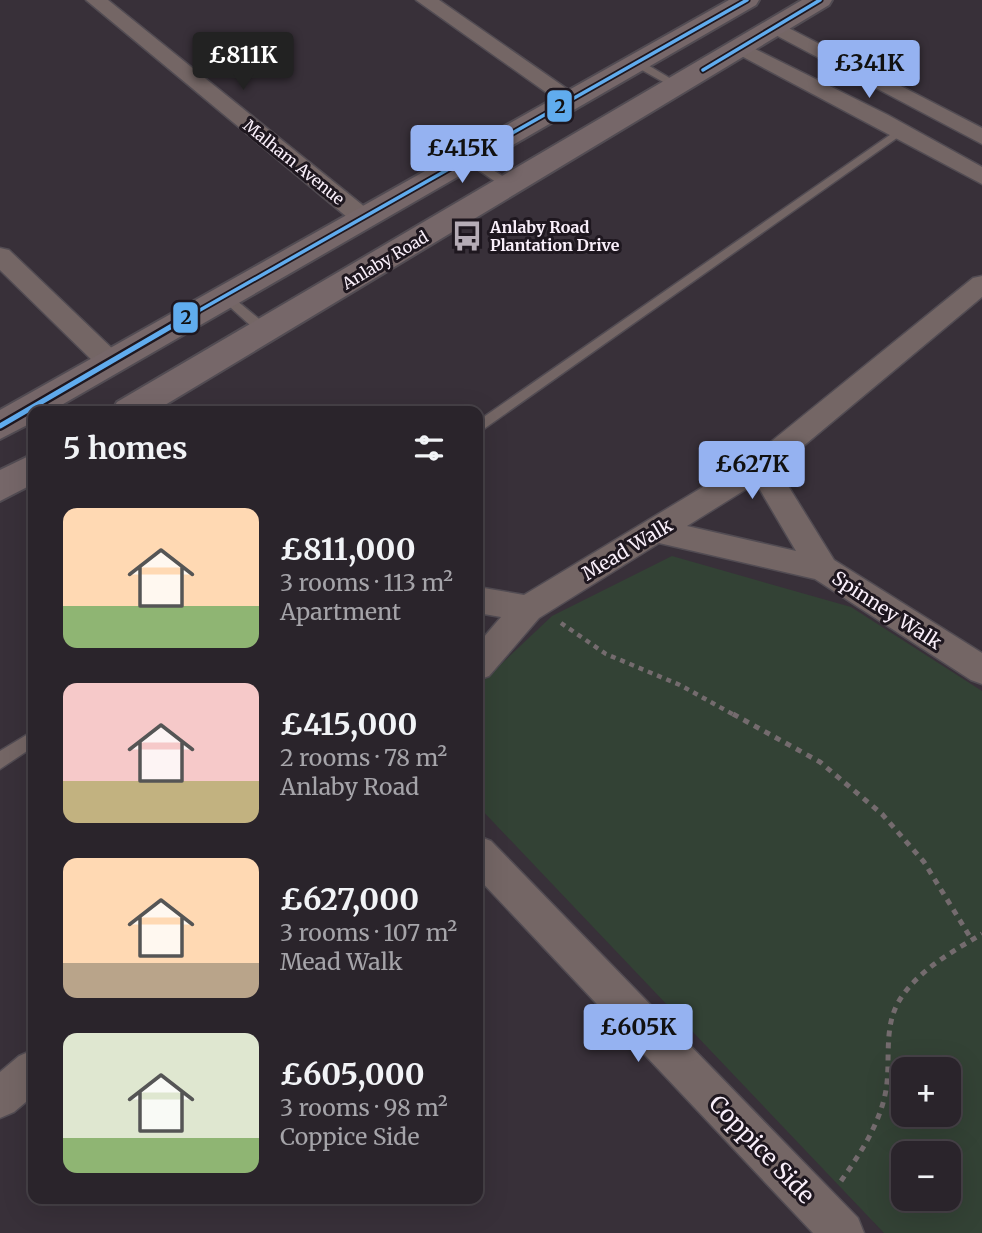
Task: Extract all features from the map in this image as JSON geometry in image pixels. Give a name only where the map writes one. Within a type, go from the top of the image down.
[{"type":"main road","points":[[34,406],[747,0]]},
{"type":"main road","name":"Anlaby Road","points":[[138,406],[820,0]]},
{"type":"main road","points":[[0,426],[28,409]]},
{"type":"main road","points":[[0,487],[28,470]]},
{"type":"street","name":"Malham Avenue","points":[[96,0],[362,217]]},
{"type":"street","points":[[426,0],[572,100]]},
{"type":"street","points":[[775,27],[982,137]]},
{"type":"street","points":[[739,47],[982,177]]},
{"type":"street","points":[[0,256],[109,361]]},
{"type":"street","name":"Mead Walk","points":[[483,662],[540,613],[657,531],[761,466],[982,284]]},
{"type":"street","name":"Spinney Walk","points":[[761,466],[824,569],[982,670]]},
{"type":"street","points":[[657,531],[824,569]]},
{"type":"street","points":[[483,601],[540,613]]},
{"type":"street","name":"Coppice Side","points":[[483,858],[843,1233]]},
{"type":"street","points":[[0,1098],[28,1074]]},
{"type":"lane","points":[[637,63],[678,86]]},
{"type":"lane","points":[[483,424],[900,131]]},
{"type":"lane","points":[[468,158],[510,186]]},
{"type":"lane","points":[[225,295],[265,331]]},
{"type":"lane","points":[[0,761],[28,741]]},
{"type":"path","points":[[540,613],[606,654],[680,685],[820,762],[882,814],[924,862],[972,940]]},
{"type":"path","points":[[838,1185],[867,1144],[886,1090],[887,1040],[899,1001],[924,975],[982,934]]},
{"type":"green space","points":[[672,556],[851,607],[982,691],[982,1233],[884,1233],[483,811],[483,681],[552,616]]},
{"type":"transit line","name":"2","points":[[34,406],[747,0]]},
{"type":"transit line","name":"2","points":[[703,70],[820,0]]},
{"type":"transit line","name":"2","points":[[0,426],[28,409]]},
{"type":"place","name":"Anlaby Road Plantation Drive","points":[[467,236]]}]
